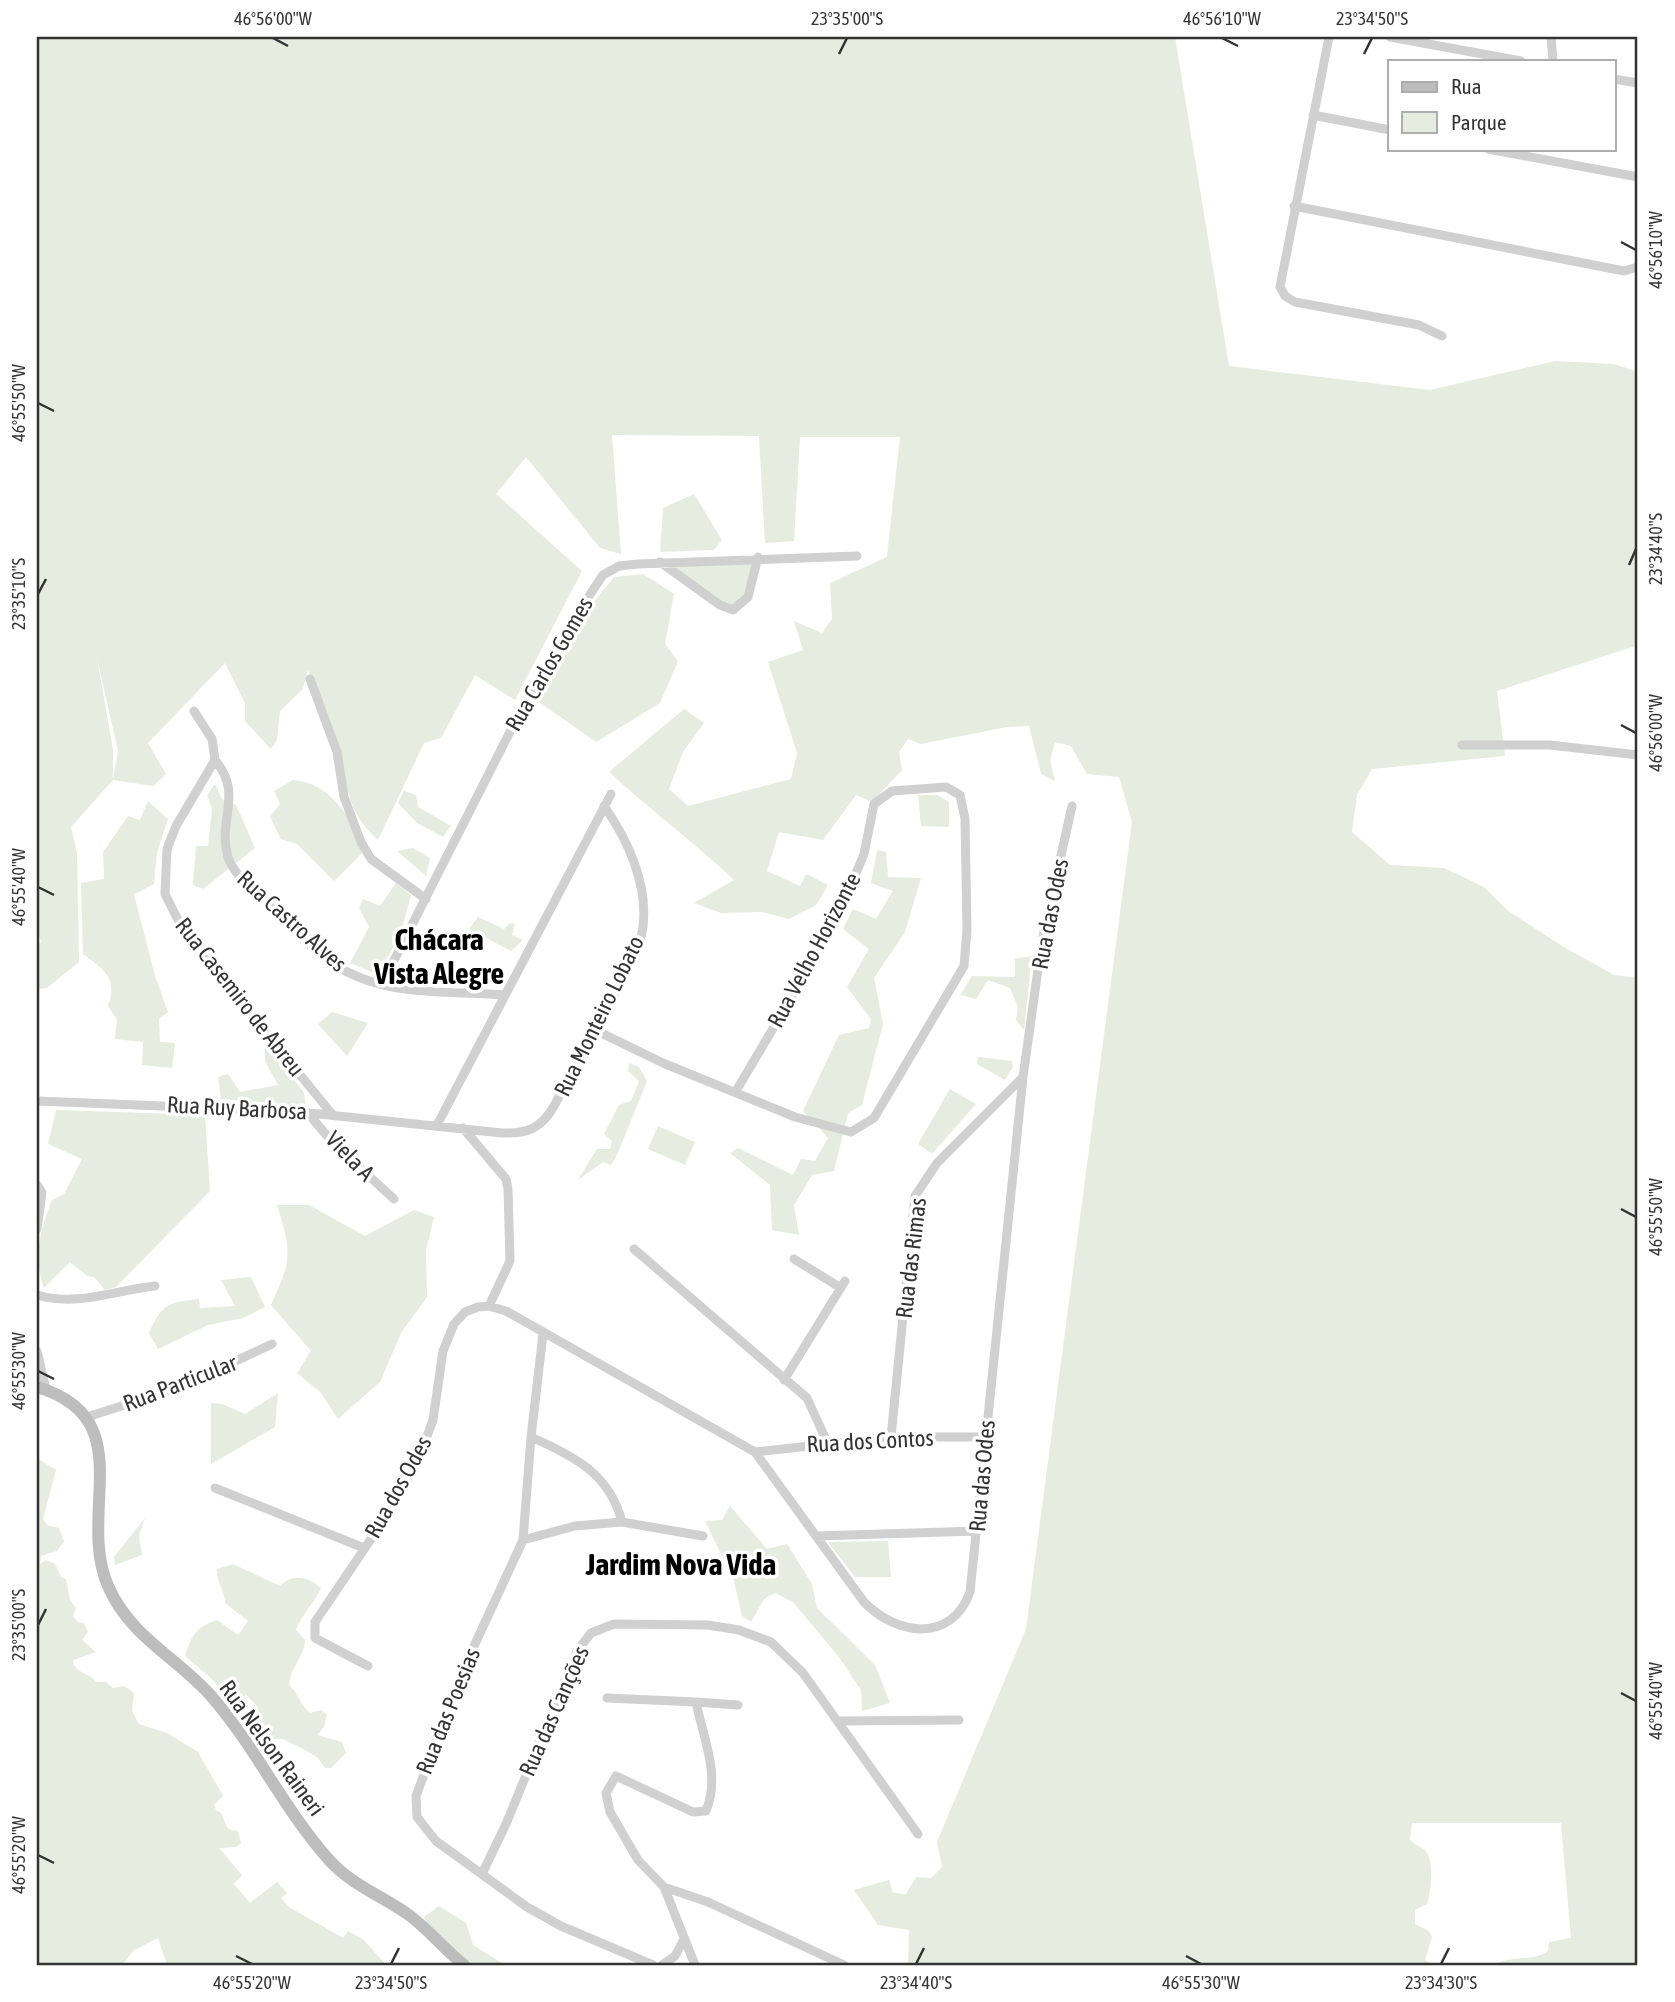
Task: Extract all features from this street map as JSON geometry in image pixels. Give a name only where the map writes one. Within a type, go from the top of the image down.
[{"type":"main road","points":[[41,1388],[72,1401],[87,1417]]},
{"type":"main road","name":"Rua Nelson Raineri","points":[[87,1417],[100,1453],[97,1532],[103,1572],[116,1604],[130,1624],[212,1697],[333,1864],[409,1916],[464,1965]]},
{"type":"street","points":[[1329,37],[1279,282],[1285,296],[1295,302],[1419,325],[1442,336]]},
{"type":"street","points":[[1390,37],[1516,60]]},
{"type":"street","points":[[1551,37],[1553,60]]},
{"type":"street","points":[[1457,49],[1458,38]]},
{"type":"street","points":[[1616,79],[1638,83]]},
{"type":"street","points":[[1313,115],[1388,130]]},
{"type":"street","points":[[1493,150],[1638,177]]},
{"type":"street","points":[[1294,206],[1624,271],[1638,267]]},
{"type":"street","name":"Rua Carlos Gomes","points":[[382,984],[520,712],[597,581],[619,566],[758,557],[858,555]]},
{"type":"street","points":[[660,562],[720,605],[733,610],[748,597],[758,557]]},
{"type":"street","points":[[310,680],[337,752],[347,809],[361,842],[371,859],[426,899]]},
{"type":"street","name":"Rua Castro Alves","points":[[194,711],[212,739],[215,760],[225,771],[230,789],[226,836],[231,865],[274,910],[327,957],[357,977],[415,990],[504,995]]},
{"type":"street","points":[[1462,745],[1550,745],[1638,755]]},
{"type":"street","name":"Rua Casemiro de Abreu","points":[[215,760],[176,825],[167,849],[165,894],[185,934],[332,1114]]},
{"type":"street","name":"Rua Velho Horizonte","points":[[595,1030],[663,1063],[795,1117],[850,1132],[874,1118],[964,966],[967,930],[965,819],[962,799],[957,792],[936,786],[906,788],[883,794],[874,804],[864,854],[848,892],[797,988],[736,1091]]},
{"type":"street","points":[[437,1125],[611,794]]},
{"type":"street","name":"Rua Monteiro Lobato","points":[[437,1125],[514,1133],[541,1125],[554,1106],[625,974],[643,925],[640,889],[629,848],[604,806]]},
{"type":"street","name":"Rua das Odes","points":[[543,1334],[755,1451],[864,1602],[881,1619],[902,1627],[915,1628],[947,1624],[960,1614],[970,1592],[1023,1077],[1042,941],[1072,806]]},
{"type":"street","name":"Rua das Rimas","points":[[891,1437],[915,1196],[937,1163],[1023,1077]]},
{"type":"street","name":"Rua Ruy Barbosa","points":[[37,1101],[307,1112],[437,1125]]},
{"type":"street","name":"Viela A","points":[[307,1112],[333,1143],[394,1199]]},
{"type":"street","points":[[463,1128],[506,1179],[508,1189],[510,1261],[489,1306],[506,1311],[543,1334]]},
{"type":"street","points":[[37,1185],[42,1196],[37,1229]]},
{"type":"street","points":[[634,1249],[807,1398],[827,1442]]},
{"type":"street","points":[[783,1380],[843,1284],[794,1259]]},
{"type":"street","points":[[37,1295],[75,1301],[123,1289],[155,1286]]},
{"type":"street","name":"Rua dos Odes","points":[[368,1666],[315,1639],[313,1634],[320,1613],[394,1505],[429,1434],[446,1336],[459,1316],[471,1309],[489,1306]]},
{"type":"street","name":"Rua das Poesias","points":[[543,1334],[523,1540],[463,1670],[416,1796],[417,1817],[424,1829],[527,1908],[561,1926],[653,1965]]},
{"type":"street","name":"Rua Particular","points":[[87,1417],[177,1388],[272,1344]]},
{"type":"street","points":[[37,1351],[41,1388]]},
{"type":"street","points":[[531,1437],[570,1457],[600,1478],[617,1502],[622,1522]]},
{"type":"street","name":"Rua dos Contos","points":[[755,1451],[891,1437],[985,1437]]},
{"type":"street","points":[[215,1488],[364,1548]]},
{"type":"street","points":[[523,1540],[576,1526],[622,1522],[703,1536]]},
{"type":"street","points":[[817,1536],[977,1531]]},
{"type":"street","name":"Rua das Canções","points":[[482,1874],[506,1824],[577,1651],[584,1640],[600,1628],[614,1624],[708,1625],[751,1633],[781,1649],[839,1721],[868,1768],[918,1835]]},
{"type":"street","points":[[607,1698],[738,1705]]},
{"type":"street","points":[[695,1965],[664,1887],[638,1860],[610,1812],[606,1793],[616,1776],[692,1812],[705,1813],[709,1803],[711,1758],[702,1736],[696,1702]]},
{"type":"street","points":[[839,1721],[959,1720]]},
{"type":"street","points":[[664,1887],[708,1902],[844,1965]]},
{"type":"street","points":[[662,1965],[675,1956],[684,1938]]},
{"type":"green space","points":[[37,37],[1175,37],[1229,366],[1430,390],[1555,361],[1614,364],[1638,372],[1638,645],[1497,691],[1505,756],[1372,769],[1357,795],[1352,832],[1390,865],[1444,868],[1484,887],[1507,910],[1562,946],[1614,975],[1638,978],[1638,1965],[1495,1965],[1508,1960],[1542,1955],[1548,1951],[1549,1942],[1571,1938],[1561,1823],[1412,1823],[1410,1840],[1425,1851],[1431,1864],[1427,1904],[1415,1910],[1415,1924],[1429,1931],[1432,1937],[1425,1960],[1433,1965],[908,1965],[909,1930],[878,1925],[854,1890],[889,1880],[893,1893],[906,1894],[916,1877],[931,1878],[942,1867],[937,1842],[1026,1629],[1132,822],[1119,777],[1087,774],[1071,746],[1055,742],[1050,760],[1055,781],[1041,774],[1029,726],[1007,727],[921,744],[908,739],[899,752],[902,770],[872,802],[856,795],[823,840],[779,832],[767,871],[800,886],[806,874],[828,885],[816,905],[789,919],[762,912],[721,913],[694,903],[734,880],[609,772],[684,709],[704,723],[683,752],[669,789],[688,806],[791,779],[797,753],[768,662],[803,650],[794,621],[822,633],[832,619],[830,583],[887,557],[900,437],[800,437],[794,541],[765,543],[759,436],[612,435],[621,554],[600,548],[526,457],[496,494],[582,571],[515,700],[475,675],[441,738],[424,743],[378,840],[367,829],[354,808],[334,737],[308,670],[303,689],[280,711],[277,740],[271,749],[245,721],[245,703],[225,663],[148,743],[166,774],[153,786],[113,780],[71,827],[77,853],[79,962],[47,988],[37,989],[37,946],[41,942],[37,928]],"holes":[[[97,658],[118,751],[113,780],[113,750]]]},
{"type":"green space","points":[[694,494],[722,540],[714,550],[660,552],[663,508]]},
{"type":"green space","points":[[758,557],[751,588],[733,610],[660,562]]},
{"type":"green space","points":[[643,574],[674,594],[665,644],[678,661],[660,703],[596,742],[539,702],[597,598],[614,577]]},
{"type":"green space","points":[[293,780],[307,783],[329,795],[346,814],[368,847],[334,881],[297,844],[281,839],[270,817],[280,804],[274,791]]},
{"type":"green space","points":[[215,784],[222,799],[236,805],[255,848],[203,889],[193,885],[196,846],[208,846],[212,809],[207,795]]},
{"type":"green space","points":[[404,791],[416,795],[418,807],[451,826],[443,837],[417,823],[398,803]]},
{"type":"green space","points":[[918,795],[937,795],[949,802],[949,827],[921,826]]},
{"type":"green space","points":[[148,801],[168,819],[157,852],[154,884],[134,894],[155,976],[168,1012],[159,1019],[160,1042],[175,1043],[172,1068],[142,1065],[143,1042],[115,1039],[117,1020],[108,1006],[111,996],[110,981],[103,970],[83,954],[81,883],[104,879],[103,852],[128,816],[140,820]]},
{"type":"green space","points":[[413,848],[430,858],[426,876],[397,851]]},
{"type":"green space","points":[[877,850],[886,852],[888,877],[921,878],[905,932],[874,978],[883,1024],[862,1105],[848,1113],[834,1171],[812,1175],[794,1205],[799,1235],[772,1230],[770,1185],[730,1153],[738,1148],[793,1175],[801,1159],[815,1161],[828,1138],[803,1111],[839,1035],[869,1028],[871,1019],[847,987],[869,949],[843,929],[853,909],[876,919],[893,891],[871,883]]},
{"type":"green space","points":[[396,883],[411,895],[393,948],[372,972],[350,963],[369,927],[359,908],[363,899],[380,906]]},
{"type":"green space","points":[[478,917],[504,929],[510,923],[515,924],[512,935],[523,940],[511,951],[469,929]]},
{"type":"green space","points":[[1032,956],[1024,1030],[1016,1020],[1018,1007],[1010,988],[988,980],[976,999],[960,995],[972,976],[1015,977],[1015,959]]},
{"type":"green space","points":[[332,1012],[368,1023],[347,1056],[318,1024]]},
{"type":"green space","points":[[265,1040],[304,1093],[306,1106],[221,1099],[218,1077],[228,1074],[240,1092],[278,1085],[265,1061]]},
{"type":"green space","points":[[978,1057],[1012,1061],[1013,1067],[1005,1080],[977,1064]]},
{"type":"green space","points":[[629,1063],[639,1067],[647,1081],[617,1155],[611,1165],[603,1162],[578,1180],[597,1149],[610,1149],[612,1141],[604,1134],[619,1105],[631,1101],[639,1081],[628,1071]]},
{"type":"green space","points":[[950,1089],[976,1104],[932,1154],[918,1144]]},
{"type":"green space","points":[[56,1110],[205,1115],[210,1191],[116,1287],[105,1290],[94,1277],[87,1276],[70,1262],[44,1288],[39,1265],[39,1244],[44,1222],[52,1200],[64,1194],[82,1159],[48,1144]]},
{"type":"green space","points":[[658,1126],[695,1142],[685,1165],[648,1149]]},
{"type":"green space","points":[[277,1205],[309,1205],[365,1236],[414,1210],[434,1217],[426,1251],[427,1297],[401,1333],[380,1382],[338,1419],[321,1393],[297,1373],[311,1351],[271,1305],[283,1277],[288,1256]]},
{"type":"green space","points":[[251,1277],[265,1307],[243,1318],[208,1325],[158,1349],[149,1333],[167,1306],[199,1299],[200,1308],[235,1306],[221,1280]]},
{"type":"green space","points":[[278,1393],[275,1427],[211,1464],[211,1403],[222,1404],[245,1414]]},
{"type":"green space","points":[[38,1459],[56,1470],[43,1519],[47,1525],[59,1528],[64,1541],[57,1551],[41,1556],[40,1564],[46,1560],[55,1564],[61,1577],[66,1579],[70,1600],[76,1608],[73,1616],[78,1622],[84,1623],[88,1632],[82,1640],[96,1652],[73,1660],[76,1668],[96,1682],[106,1682],[113,1688],[124,1686],[134,1693],[132,1711],[139,1724],[167,1733],[198,1752],[223,1796],[214,1805],[216,1810],[221,1813],[228,1829],[238,1831],[241,1843],[236,1847],[219,1848],[242,1875],[234,1884],[250,1903],[277,1882],[287,1893],[281,1898],[289,1907],[343,1938],[348,1931],[363,1939],[386,1965],[167,1965],[158,1938],[134,1950],[122,1965],[37,1965]]},
{"type":"green space","points":[[730,1506],[767,1549],[787,1544],[812,1584],[817,1608],[875,1665],[890,1703],[862,1711],[861,1690],[839,1657],[793,1602],[775,1593],[764,1599],[751,1622],[742,1616],[734,1581],[705,1521],[722,1520]]},
{"type":"green space","points":[[145,1518],[139,1535],[142,1555],[115,1565],[114,1557]]},
{"type":"green space","points":[[888,1541],[891,1577],[855,1577],[828,1542]]},
{"type":"green space","points":[[233,1564],[280,1586],[290,1579],[300,1578],[321,1588],[296,1630],[305,1640],[289,1685],[310,1713],[321,1710],[327,1715],[324,1727],[317,1735],[342,1742],[346,1753],[331,1768],[325,1768],[317,1757],[283,1739],[265,1739],[244,1723],[258,1707],[246,1695],[236,1704],[228,1700],[213,1680],[185,1656],[193,1637],[204,1626],[217,1620],[238,1635],[248,1621],[225,1603],[218,1578],[217,1569]]},
{"type":"green space","points":[[439,1906],[466,1923],[473,1945],[505,1965],[470,1965],[428,1927],[424,1917]]},
{"type":"district","name":"Chácara Vista Alegre","points":[[439,957]]},
{"type":"district","name":"Jardim Nova Vida","points":[[681,1565]]}]
